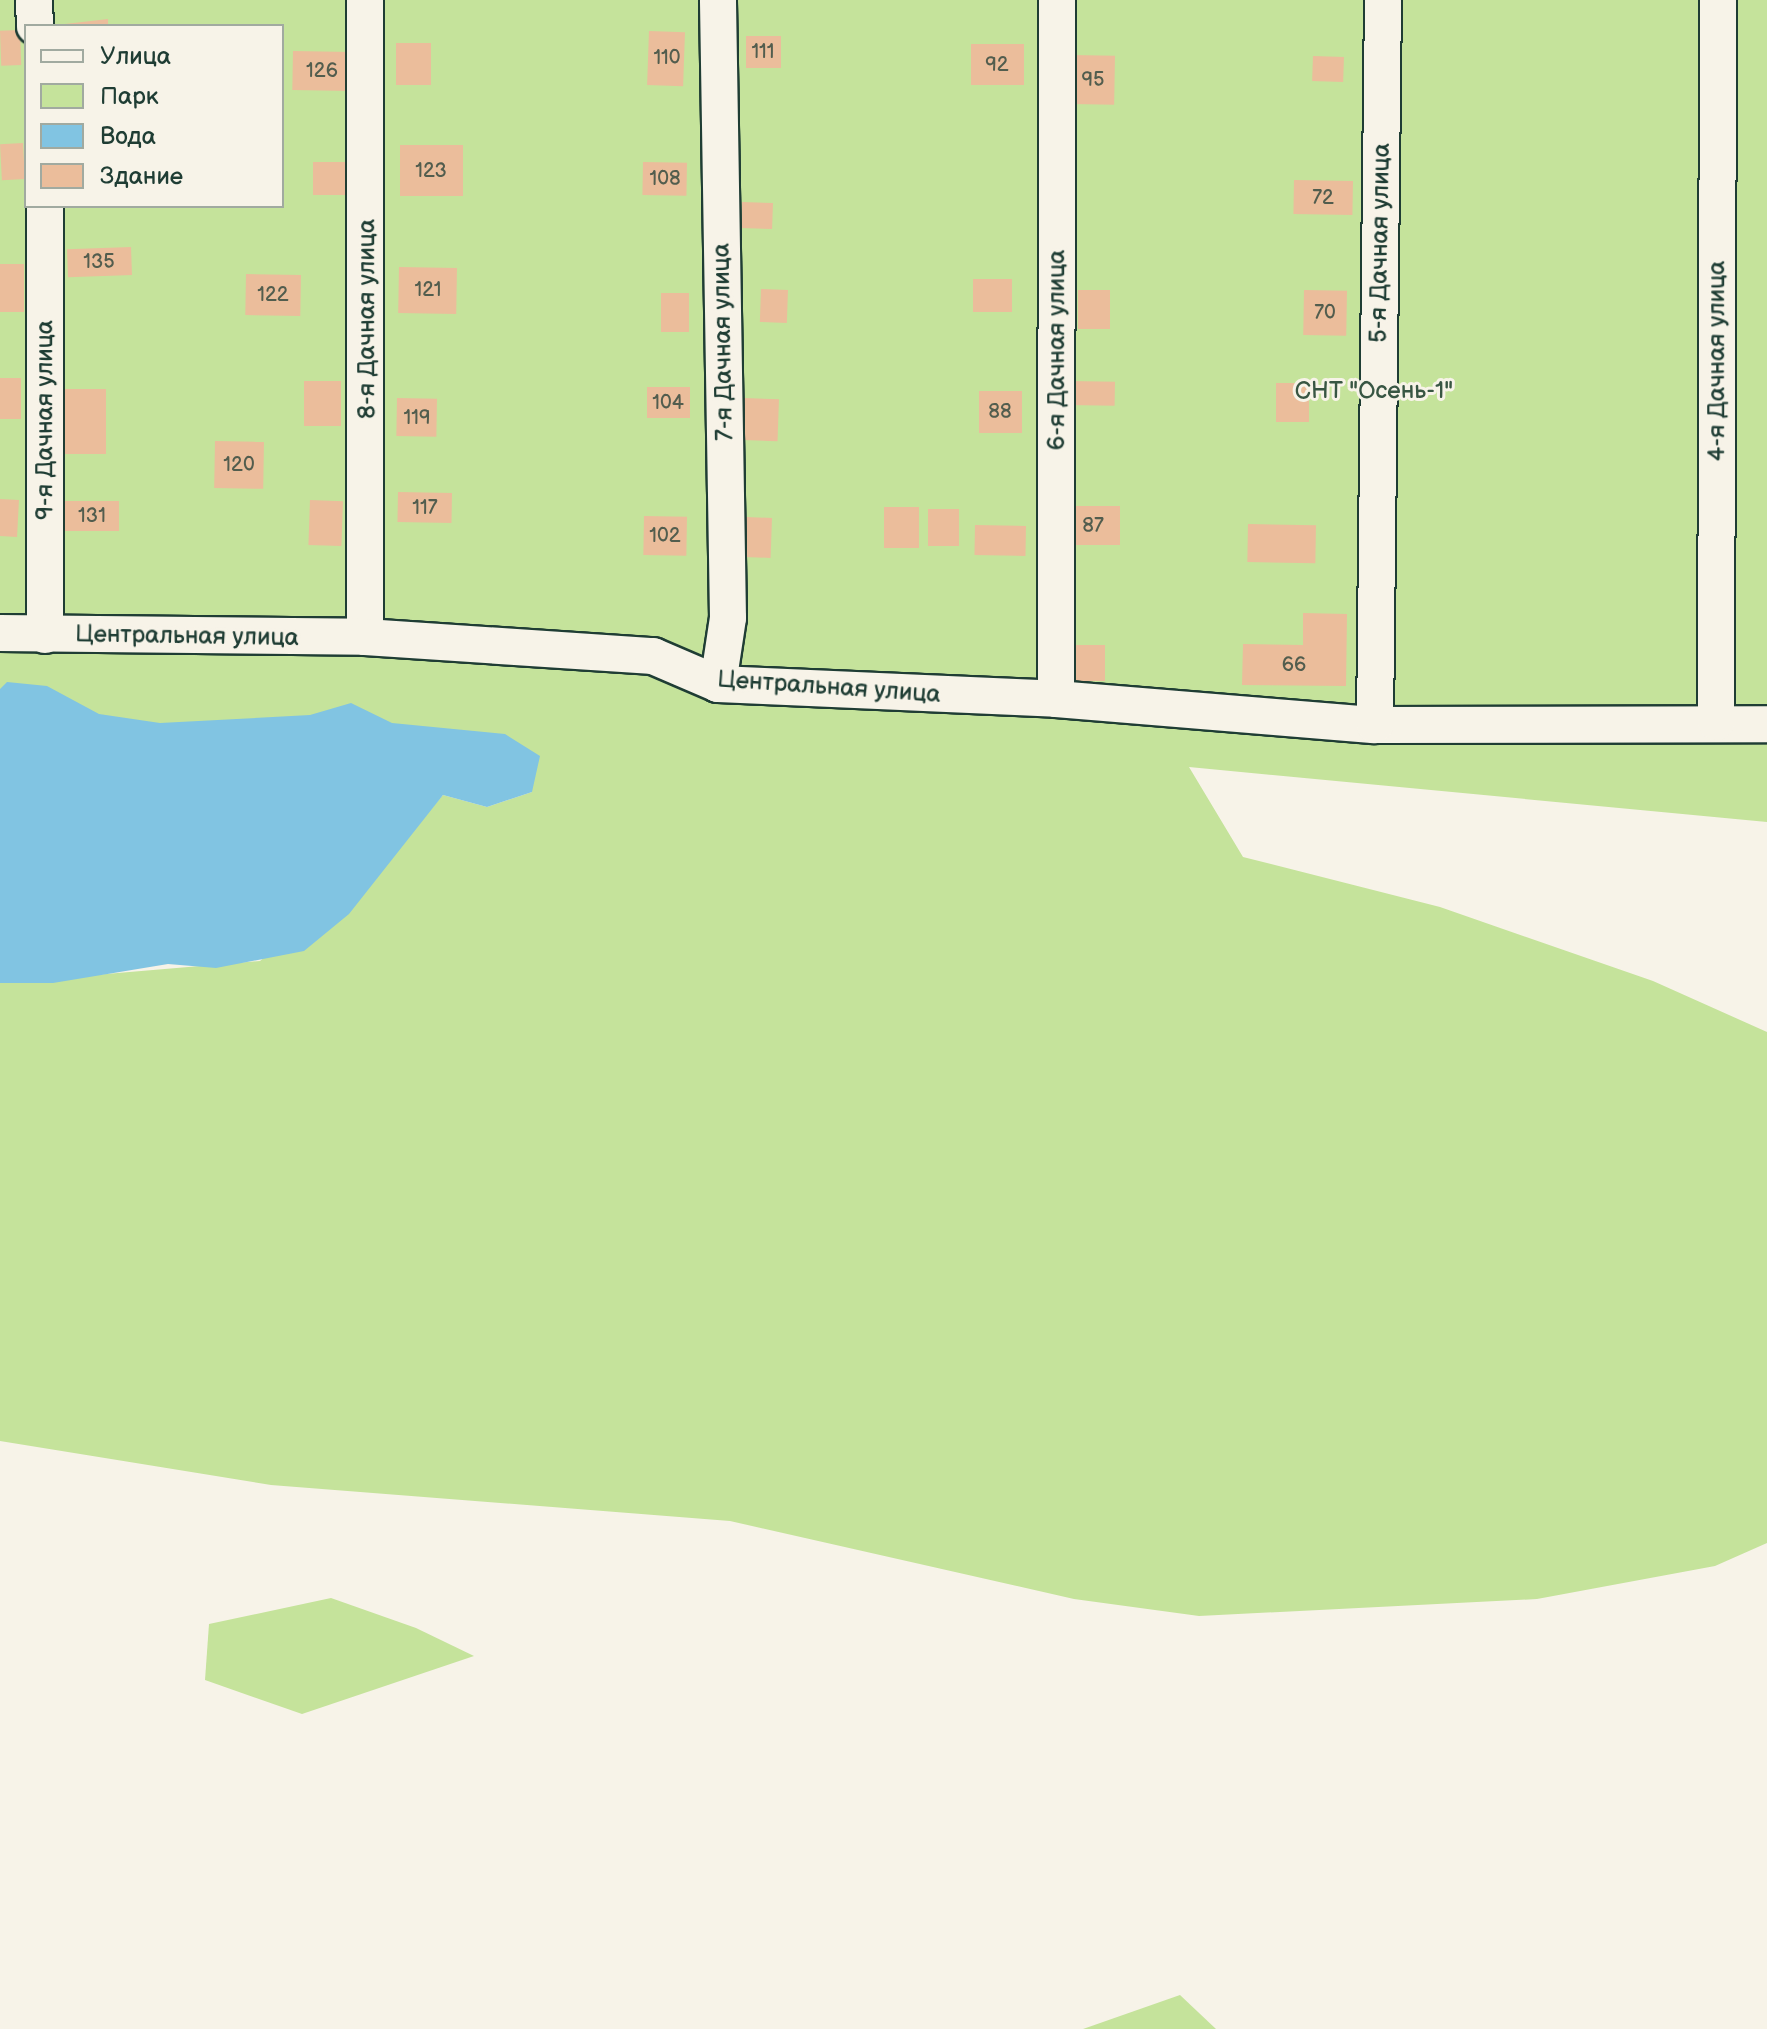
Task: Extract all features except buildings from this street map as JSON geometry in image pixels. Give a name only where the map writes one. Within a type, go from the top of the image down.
[{"type":"street","points":[[34,0],[35,24]]},
{"type":"street","name":"8-я Дачная улица","points":[[365,0],[365,637]]},
{"type":"street","name":"7-я Дачная улица","points":[[718,0],[728,618],[718,684]]},
{"type":"street","name":"6-я Дачная улица","points":[[1056,699],[1057,0]]},
{"type":"street","name":"5-я Дачная улица","points":[[1375,725],[1383,0]]},
{"type":"street","name":"4-я Дачная улица","points":[[1716,722],[1718,0]]},
{"type":"street","name":"9-я Дачная улица","points":[[45,208],[45,635]]},
{"type":"street","name":"Центральная улица","points":[[0,633],[365,637],[653,656],[718,684],[1056,699],[1375,725],[1767,724]]},
{"type":"green space","name":"СНТ \"Осень-1\"","points":[[0,0],[1767,0],[1767,822],[1189,767],[1243,857],[1440,907],[1653,981],[1767,1032],[1767,1543],[1715,1566],[1537,1599],[1199,1616],[1074,1599],[730,1521],[271,1485],[0,1441],[0,983],[260,961],[386,860],[443,795],[487,807],[532,792],[0,749]]},
{"type":"green space","points":[[331,1598],[416,1628],[474,1656],[302,1714],[205,1680],[209,1624]]},
{"type":"green space","points":[[1180,1995],[1216,2029],[1083,2029]]},
{"type":"water","points":[[7,682],[47,686],[99,714],[160,723],[310,715],[351,703],[392,723],[505,734],[540,756],[532,792],[487,807],[443,795],[349,914],[304,951],[216,968],[168,964],[53,983],[0,983],[0,689]]}]
